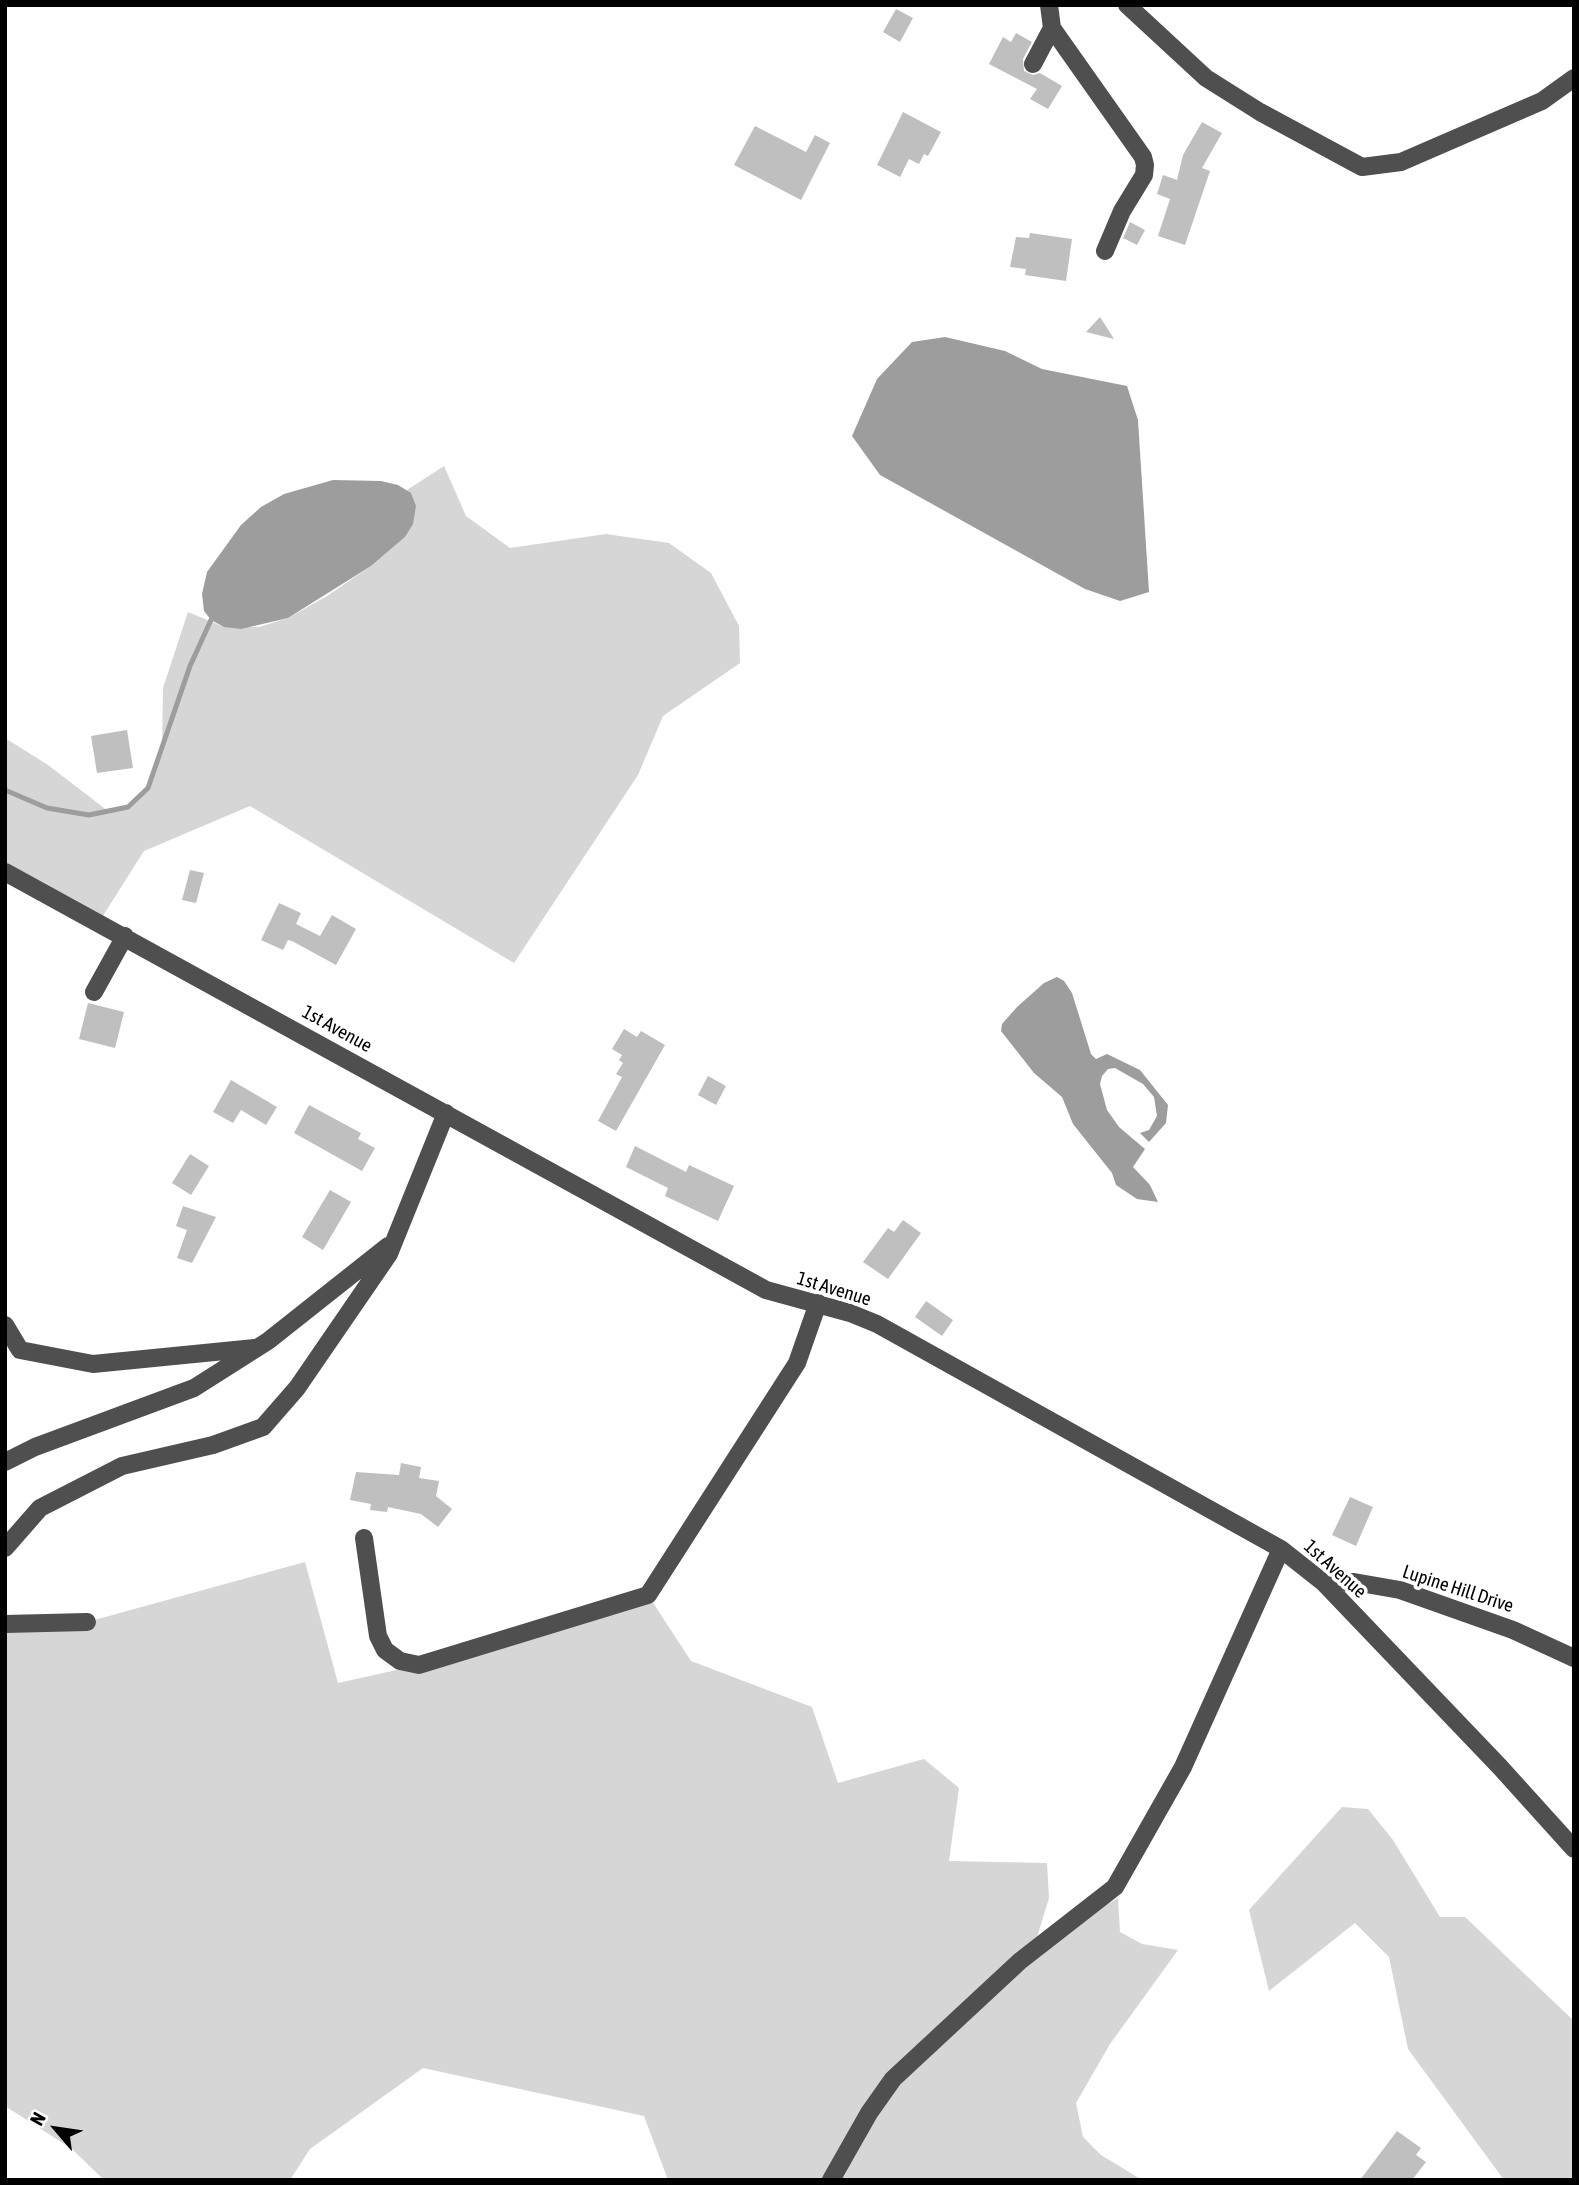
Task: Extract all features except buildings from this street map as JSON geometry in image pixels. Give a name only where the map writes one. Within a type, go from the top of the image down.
[{"type":"street","points":[[1049,5],[1052,28],[1143,157],[1145,165],[1144,175],[1122,211],[1105,251]]},
{"type":"street","points":[[1127,5],[1206,78],[1260,112],[1362,167],[1401,162],[1542,101],[1574,78]]},
{"type":"street","points":[[1033,64],[1052,28]]},
{"type":"street","name":"1st Avenue","points":[[5,872],[766,1290],[818,1303],[877,1324],[1282,1549],[1324,1583],[1500,1766],[1574,1849]]},
{"type":"street","points":[[94,992],[125,936]]},
{"type":"street","points":[[5,1548],[40,1508],[122,1466],[213,1445],[263,1427],[297,1388],[329,1344],[396,1239],[446,1113]]},
{"type":"street","points":[[5,1462],[35,1447],[194,1388],[258,1347],[396,1239]]},
{"type":"street","points":[[364,1538],[378,1636],[386,1650],[400,1661],[419,1665],[648,1595],[797,1363],[818,1303]]},
{"type":"street","points":[[5,1325],[20,1350],[93,1364],[258,1347]]},
{"type":"street","points":[[831,2180],[869,2113],[893,2079],[1020,1961],[1115,1887],[1184,1767],[1282,1549]]},
{"type":"street","name":"Lupine Hill Drive","points":[[1324,1583],[1354,1582],[1400,1590],[1513,1630],[1574,1658]]},
{"type":"street","points":[[5,1624],[87,1622]]},
{"type":"shaded area","points":[[945,337],[1005,351],[1042,369],[1127,386],[1138,420],[1149,592],[1120,601],[1085,589],[880,475],[852,436],[877,379],[912,342]]},
{"type":"shaded area","points":[[444,466],[466,516],[510,548],[606,534],[669,543],[711,573],[739,626],[740,663],[663,716],[638,775],[514,963],[250,806],[144,851],[99,922],[5,872],[5,738],[48,765],[108,811],[128,807],[148,788],[162,749],[163,688],[188,612],[224,627],[259,627],[288,618],[327,596],[371,566],[405,537],[414,515],[407,490]]},
{"type":"shaded area","points":[[333,480],[381,481],[398,485],[411,493],[416,506],[413,524],[405,537],[371,566],[288,618],[241,629],[224,627],[211,620],[204,611],[202,594],[207,572],[241,525],[261,507],[284,494]]},
{"type":"shaded area","points":[[1057,977],[1064,981],[1072,993],[1091,1054],[1096,1059],[1107,1054],[1140,1070],[1168,1105],[1166,1123],[1149,1142],[1140,1133],[1149,1130],[1157,1116],[1154,1097],[1143,1084],[1115,1068],[1108,1069],[1102,1076],[1100,1084],[1107,1110],[1119,1127],[1145,1149],[1133,1167],[1150,1185],[1158,1202],[1137,1199],[1116,1185],[1112,1173],[1073,1124],[1062,1097],[1034,1073],[1001,1031],[1002,1024],[1017,1007],[1044,983]]},
{"type":"shaded area","points":[[305,1562],[338,1683],[419,1665],[648,1595],[691,1661],[812,1707],[838,1783],[924,1759],[959,1788],[949,1861],[1047,1863],[1049,1898],[1030,1960],[1091,1914],[1118,1898],[1120,1932],[1142,1944],[1178,1950],[1110,2044],[1076,2103],[1083,2137],[1101,2155],[1142,2180],[668,2180],[644,2116],[423,2068],[310,2149],[290,2180],[104,2180],[72,2149],[5,2106],[5,1624],[87,1622]]},
{"type":"shaded area","points":[[1342,1807],[1368,1809],[1393,1840],[1440,1917],[1465,1917],[1574,2021],[1574,2180],[1504,2180],[1408,2049],[1389,1957],[1355,1923],[1269,1991],[1249,1910]]},
{"type":"waterway","points":[[5,790],[47,808],[89,815],[128,807],[148,788],[190,666],[211,620]]}]
